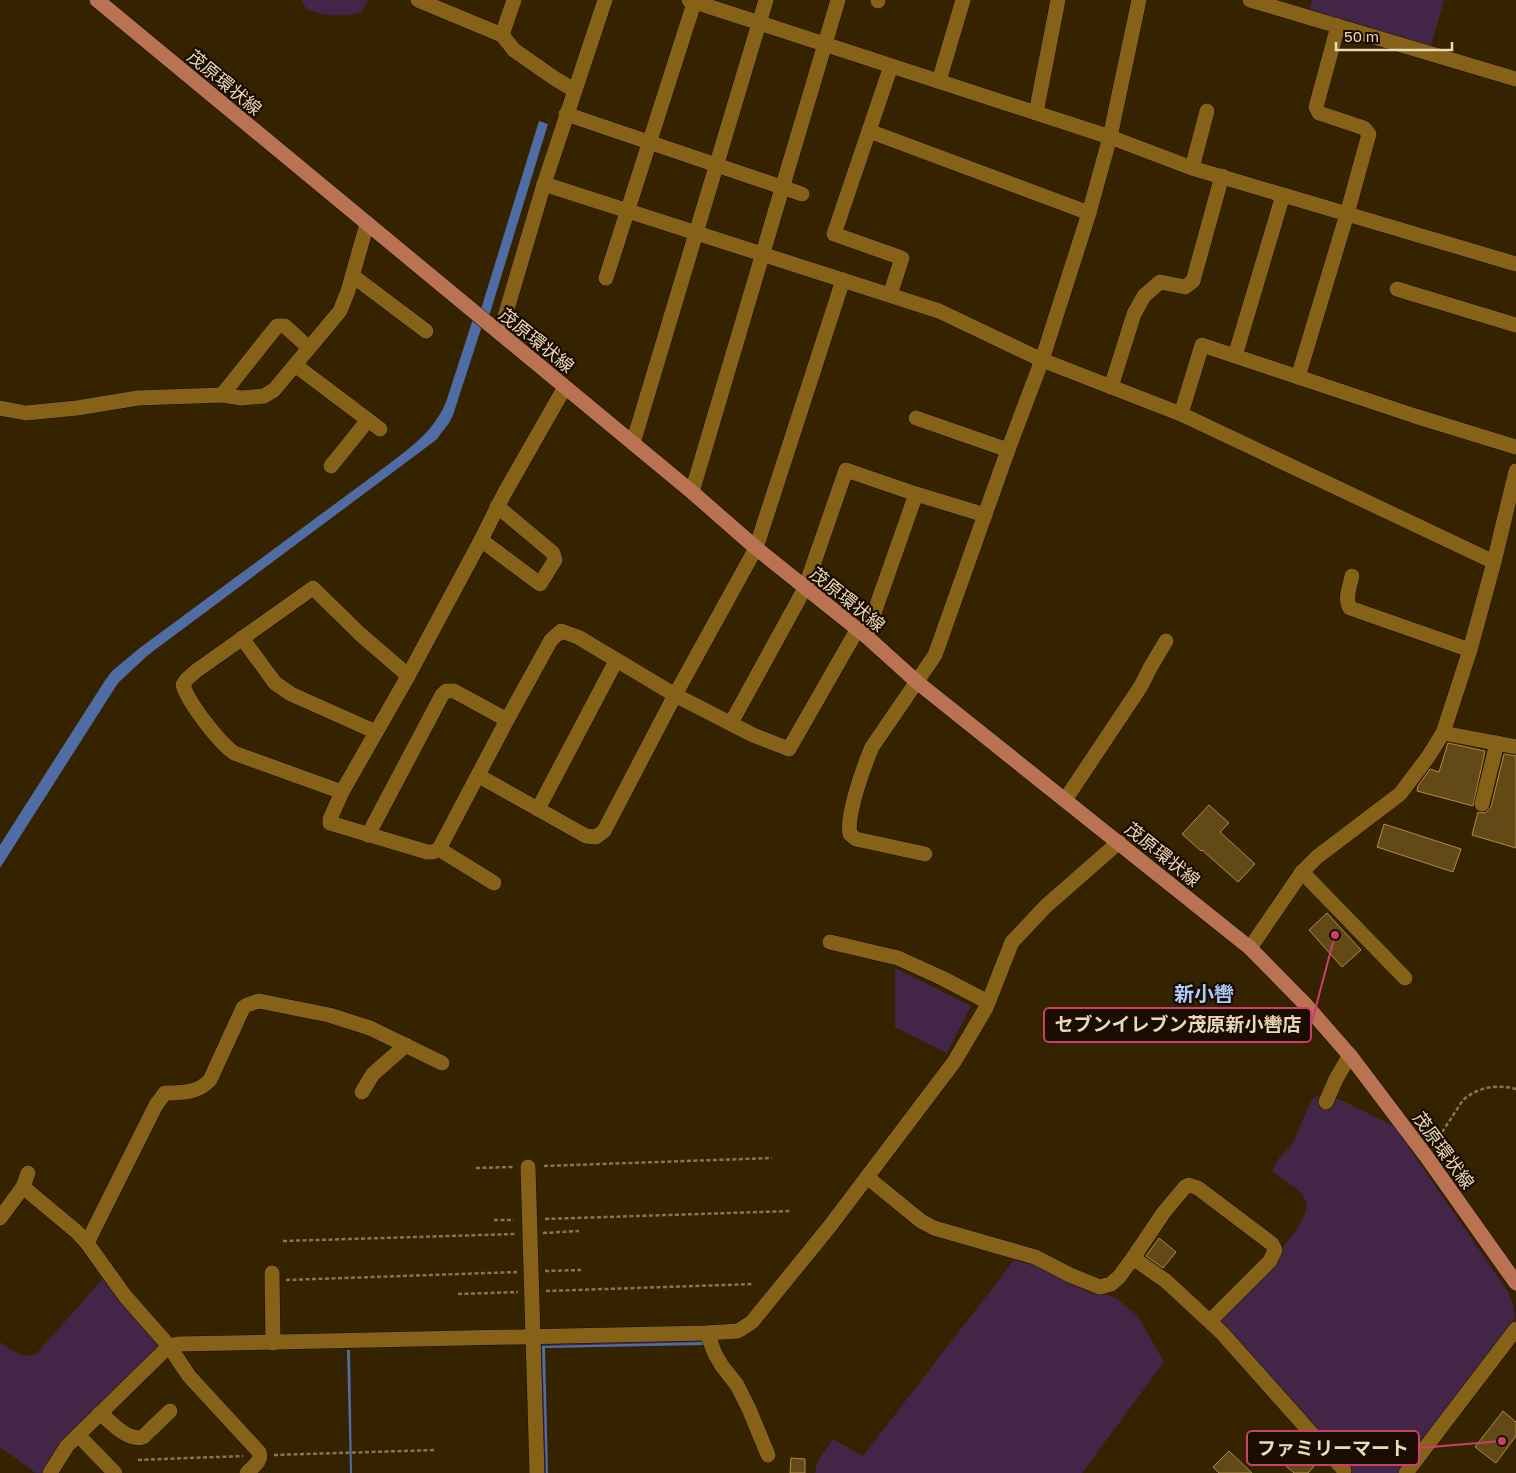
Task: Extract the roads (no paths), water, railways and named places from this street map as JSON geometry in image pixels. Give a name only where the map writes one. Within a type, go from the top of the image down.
[{"type":"main road","name":"茂原環状線","points":[[97,0],[692,492],[917,682],[1250,948],[1305,1004],[1350,1055],[1426,1156],[1516,1284]]},
{"type":"street","points":[[418,0],[502,35],[514,50],[574,90]]},
{"type":"street","points":[[502,35],[514,0]]},
{"type":"street","points":[[500,333],[566,114],[605,0]]},
{"type":"street","points":[[633,443],[766,0]]},
{"type":"street","points":[[692,492],[838,0]]},
{"type":"street","points":[[938,81],[963,0]]},
{"type":"street","points":[[1036,113],[1058,0]]},
{"type":"street","points":[[925,854],[856,839],[850,834],[848,828],[849,818],[872,747],[935,655],[984,515],[1042,360],[1110,137],[1139,0]]},
{"type":"street","points":[[1250,0],[1516,79]]},
{"type":"street","points":[[606,278],[692,1],[1110,137],[1192,168],[1516,264]]},
{"type":"street","points":[[1298,377],[1369,134],[1364,128],[1319,113],[1316,107],[1338,26]]},
{"type":"street","points":[[890,295],[902,258],[834,234],[891,66]]},
{"type":"street","points":[[1192,168],[1207,111]]},
{"type":"street","points":[[566,114],[802,194]]},
{"type":"street","points":[[869,131],[1088,213]]},
{"type":"street","points":[[1111,387],[1134,314],[1144,296],[1160,282],[1185,288],[1193,281],[1222,176]]},
{"type":"street","points":[[544,184],[939,311],[1042,360],[1181,414],[1494,562]]},
{"type":"street","points":[[1235,356],[1283,195]]},
{"type":"street","points":[[0,408],[26,412],[77,408],[138,398],[222,395],[241,398],[264,396],[274,390],[340,311],[367,224]]},
{"type":"street","points":[[352,276],[426,331]]},
{"type":"street","points":[[479,776],[586,836],[596,837],[604,831],[675,695],[756,548],[843,280]]},
{"type":"street","points":[[1397,289],[1516,324]]},
{"type":"street","points":[[222,395],[276,326],[285,326],[309,348]]},
{"type":"street","points":[[1181,414],[1202,345],[1415,416],[1516,447]]},
{"type":"street","points":[[295,365],[374,425],[331,466]]},
{"type":"street","points":[[565,387],[497,506],[481,540],[407,678],[342,792],[330,823],[427,852],[439,849],[551,640],[561,631],[578,637],[675,695],[753,735],[789,748],[861,633],[916,494]]},
{"type":"street","points":[[916,418],[1008,450]]},
{"type":"street","points":[[731,723],[805,588],[846,470],[984,515]]},
{"type":"street","points":[[1250,948],[1302,872],[1316,857],[1400,794],[1428,757],[1443,733],[1470,650],[1494,562],[1510,522],[1516,471]]},
{"type":"street","points":[[481,540],[540,584],[555,560],[553,553],[497,506]]},
{"type":"street","points":[[1352,576],[1347,598],[1347,604],[1350,608],[1470,650]]},
{"type":"street","points":[[342,792],[234,753],[224,745],[186,694],[183,685],[187,678],[313,588],[360,634],[404,672],[407,678]]},
{"type":"street","points":[[242,638],[275,683],[291,694],[376,732]]},
{"type":"street","points":[[1065,800],[1142,686],[1166,641]]},
{"type":"street","points":[[538,809],[616,661]]},
{"type":"street","points":[[368,835],[442,695],[446,691],[454,691],[507,720]]},
{"type":"street","points":[[1443,733],[1516,747]]},
{"type":"street","points":[[1482,804],[1497,743]]},
{"type":"street","points":[[50,1473],[66,1446],[169,1346],[178,1344],[738,1331],[752,1322],[830,1226],[954,1062],[988,1002],[1012,942],[1046,906],[1118,842]]},
{"type":"street","points":[[439,849],[494,883]]},
{"type":"street","points":[[1302,872],[1405,978]]},
{"type":"street","points":[[830,942],[898,958],[988,1002]]},
{"type":"street","points":[[87,1243],[156,1105],[165,1093],[182,1093],[203,1088],[210,1080],[246,1005],[259,1001],[329,1015],[370,1028],[442,1063]]},
{"type":"street","points":[[362,1092],[373,1074],[406,1045]]},
{"type":"street","points":[[1326,1102],[1336,1079],[1350,1055]]},
{"type":"street","points":[[528,1167],[537,1473]]},
{"type":"street","points":[[0,1218],[23,1187],[28,1173]]},
{"type":"street","points":[[867,1177],[921,1221],[934,1228],[1035,1257],[1070,1275],[1100,1287],[1112,1284],[1119,1277],[1164,1212],[1185,1187],[1189,1185],[1198,1188],[1272,1244],[1275,1250],[1270,1261],[1210,1322]]},
{"type":"street","points":[[23,1187],[77,1232],[87,1243],[125,1296],[169,1346],[189,1376],[259,1452],[260,1460],[247,1473]]},
{"type":"street","points":[[1133,1258],[1166,1281],[1222,1333],[1344,1472]]},
{"type":"street","points":[[273,1343],[278,1276]]},
{"type":"street","points":[[1406,1473],[1516,1329]]},
{"type":"street","points":[[707,1333],[718,1360],[742,1396],[768,1454]]},
{"type":"street","points":[[100,1413],[130,1437],[137,1439],[143,1437],[170,1411]]},
{"type":"street","points":[[78,1435],[115,1473]]},
{"type":"water","points":[[539,121],[548,124],[490,313],[481,329],[449,423],[436,440],[148,655],[118,683],[0,868],[0,845],[112,671],[141,647],[404,453],[436,420],[447,399],[472,322],[482,306]]},
{"type":"water","points":[[704,1342],[703,1345],[545,1348],[548,1473],[546,1473],[542,1346]]},
{"type":"water","points":[[347,1350],[350,1350],[352,1473],[350,1473]]},
{"type":"place","name":"セブンイレブン茂原新小轡店","points":[[1335,935]]},
{"type":"place","name":"ファミリーマート","points":[[1502,1441]]},
{"type":"district","name":"新小轡","points":[[1204,993]]}]
